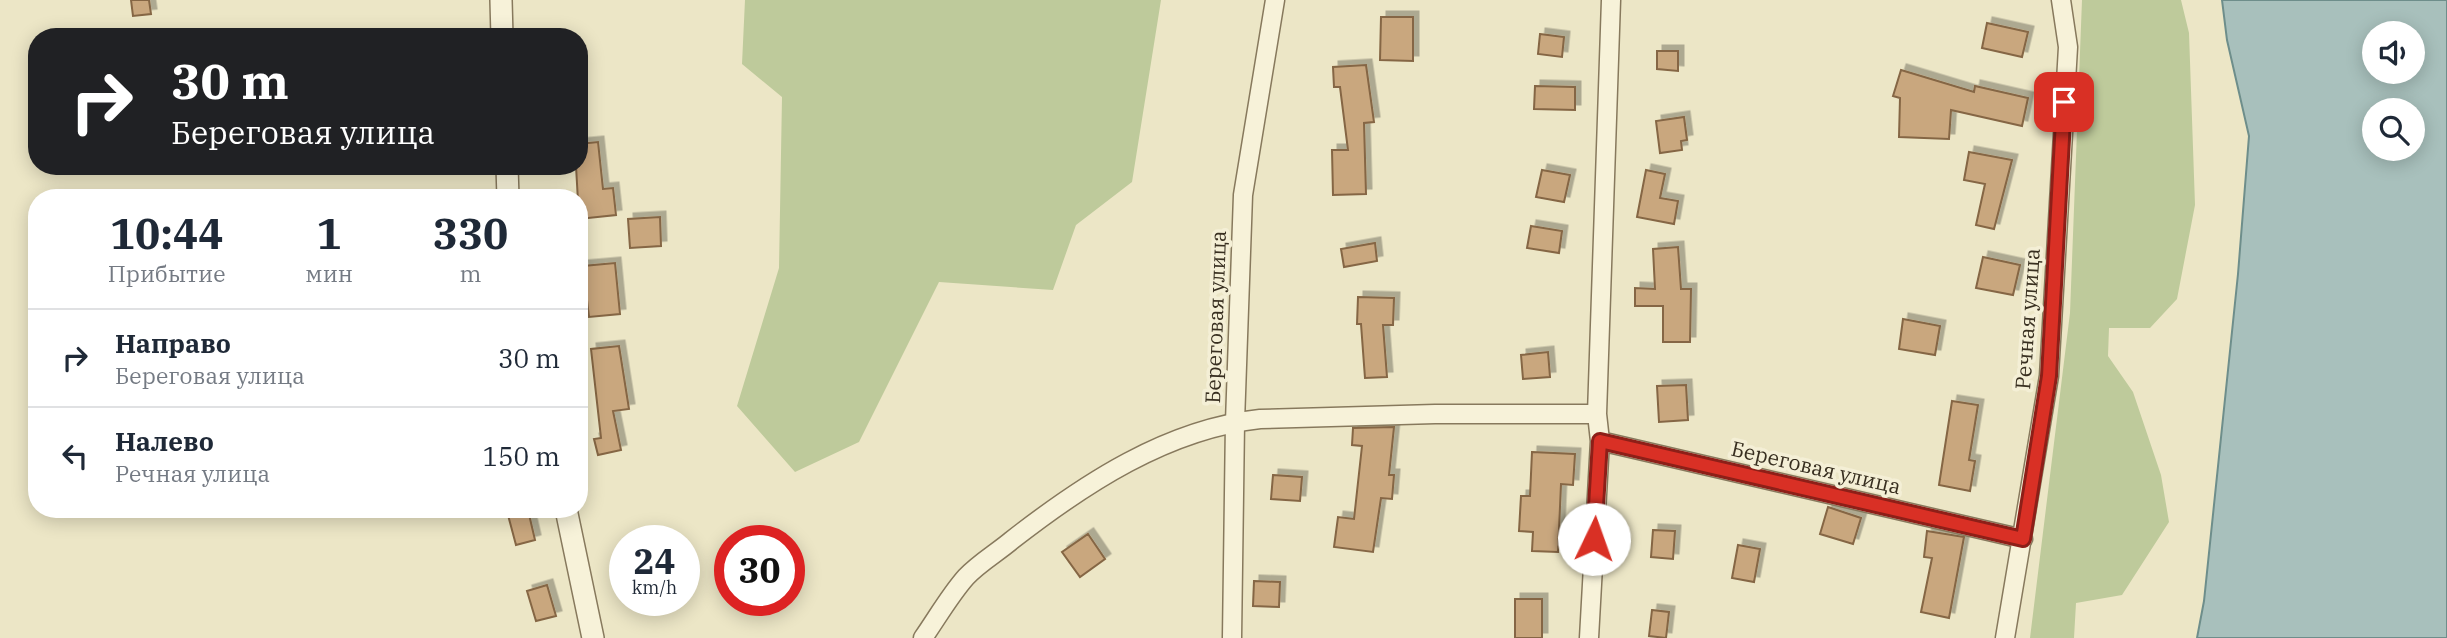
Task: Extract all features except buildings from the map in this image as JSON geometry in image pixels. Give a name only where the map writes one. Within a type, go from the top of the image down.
[{"type":"street","points":[[501,0],[502,28]]},
{"type":"street","name":"Береговая улица","points":[[1232,638],[1235,422],[1243,195],[1275,0]]},
{"type":"street","points":[[1589,638],[1600,441],[1597,414],[1611,0]]},
{"type":"street","name":"Речная улица","points":[[2005,638],[2049,376],[2067,47],[2061,0]]},
{"type":"street","points":[[923,638],[967,576],[1033,524],[1102,477],[1160,446],[1235,422],[1435,414],[1597,414]]},
{"type":"street","name":"Береговая улица","points":[[1600,441],[2023,539]]},
{"type":"street","points":[[568,518],[593,638]]},
{"type":"green space","points":[[745,0],[1161,0],[1132,182],[1076,225],[1053,290],[939,282],[859,442],[795,472],[737,406],[779,268],[782,97],[742,64]]},
{"type":"green space","points":[[2082,0],[2181,0],[2189,33],[2195,205],[2177,299],[2150,328],[2109,328],[2108,356],[2133,392],[2161,475],[2169,522],[2122,595],[2076,603],[2074,638],[2030,638],[2070,313]]},
{"type":"water","points":[[2222,0],[2447,0],[2447,638],[2197,638],[2204,601],[2238,274],[2249,136],[2227,40]]},
{"type":"route","points":[[1594,539],[1600,441],[2023,539],[2049,376],[2064,102]]}]
